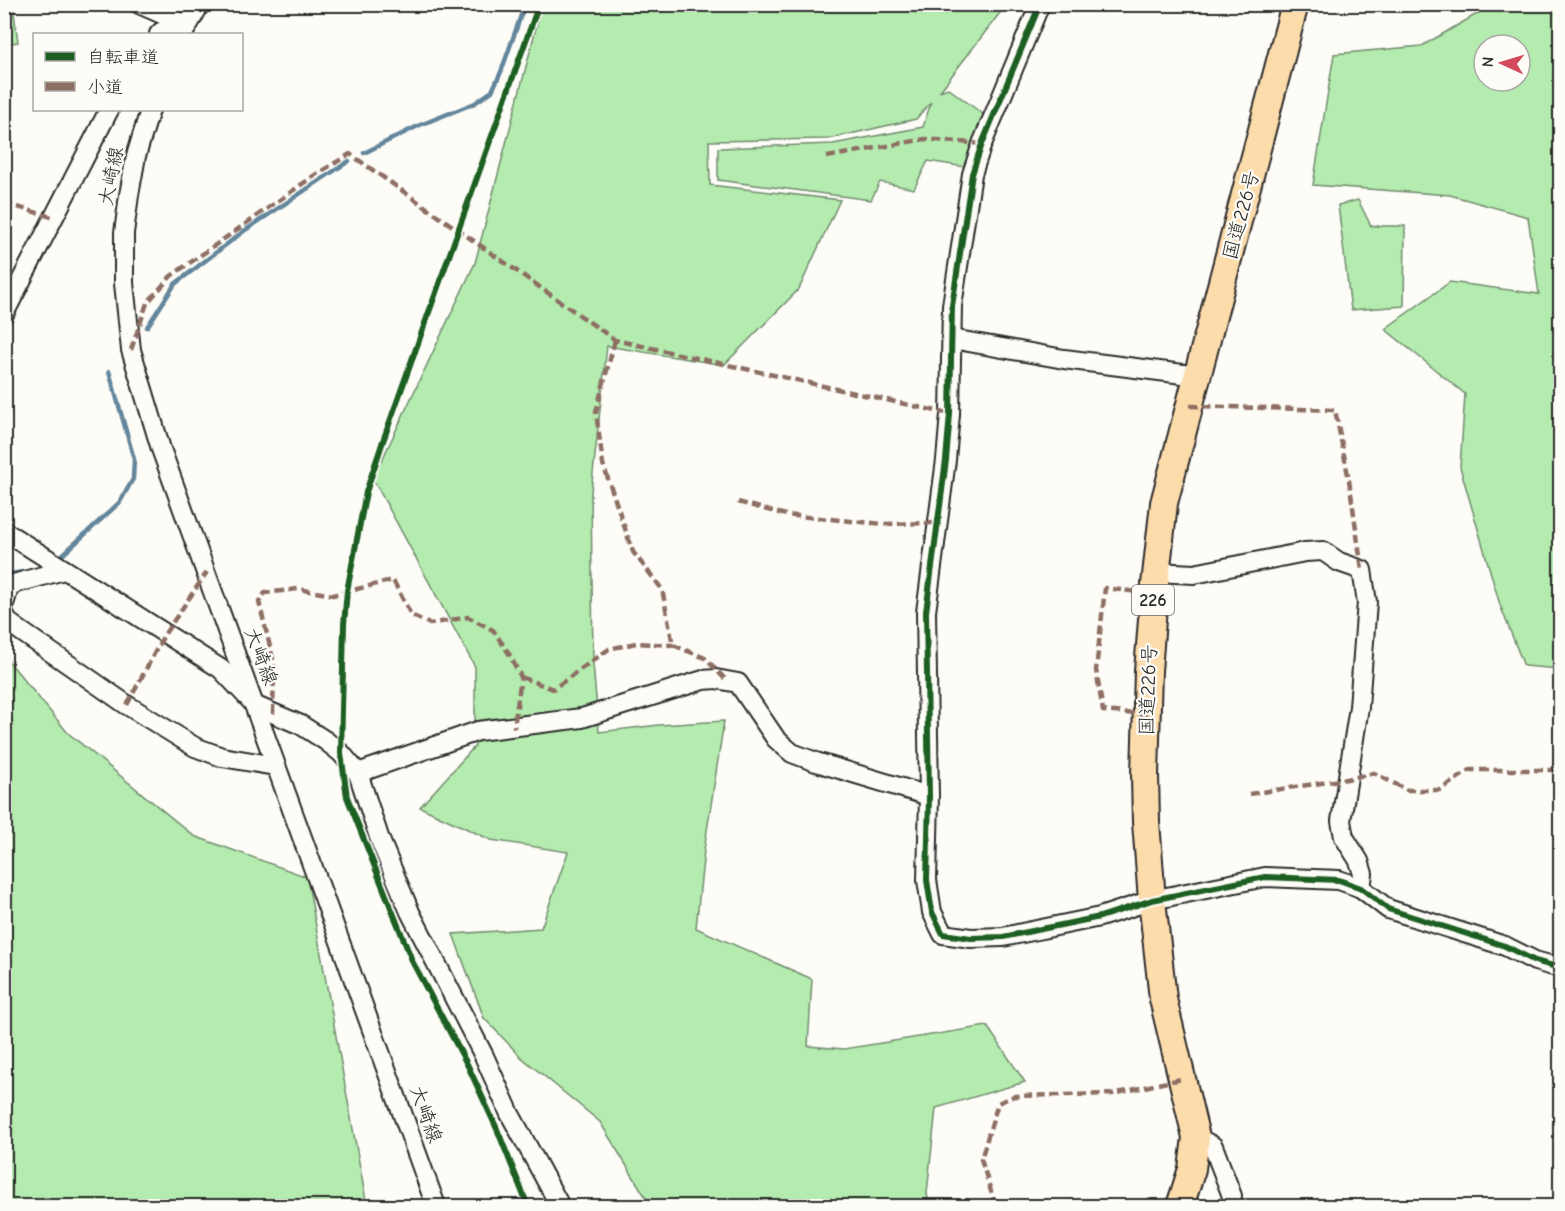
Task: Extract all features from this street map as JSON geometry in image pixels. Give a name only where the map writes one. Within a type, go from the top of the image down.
[{"type":"highway","name":"国道226号","points":[[1180,1206],[1192,1170],[1196,1137],[1163,999],[1146,822],[1148,671],[1156,572],[1164,503],[1295,4]]},
{"type":"street","points":[[139,4],[185,30]]},
{"type":"street","points":[[185,30],[200,4]]},
{"type":"street","points":[[1040,4],[982,144],[972,174],[952,306],[946,460],[926,612],[929,796],[927,880],[933,912],[943,934],[971,938],[1003,937],[1100,917],[1152,900],[1265,877],[1339,880],[1361,888],[1388,909],[1505,946],[1535,961],[1560,968]]},
{"type":"street","points":[[160,33],[185,30]]},
{"type":"street","points":[[4,314],[109,111]]},
{"type":"street","name":"大崎線","points":[[150,111],[136,156],[124,233],[124,283],[131,350],[161,449],[436,1206]]},
{"type":"street","points":[[952,339],[1064,358],[1199,376]]},
{"type":"street","points":[[4,531],[221,669],[256,706],[302,725],[341,753],[358,773],[380,840],[410,912],[484,1056],[510,1114],[560,1206]]},
{"type":"street","points":[[1156,572],[1194,574],[1305,552],[1323,551],[1339,562],[1362,570],[1367,602],[1359,707],[1341,821],[1344,837],[1359,861],[1363,874],[1361,888]]},
{"type":"street","points":[[4,604],[10,585],[64,570]]},
{"type":"street","points":[[4,613],[7,621],[22,632],[127,705],[195,747],[222,757],[275,766]]},
{"type":"street","points":[[358,773],[478,731],[582,718],[693,682],[716,679],[738,683],[776,739],[792,753],[929,796]]},
{"type":"street","points":[[1196,1137],[1213,1146],[1232,1196],[1231,1206]]},
{"type":"green space","points":[[5,4],[13,5],[18,42],[5,44]]},
{"type":"green space","points":[[1494,4],[1560,5],[1560,669],[1524,666],[1500,605],[1460,467],[1465,394],[1385,329],[1450,282],[1539,294],[1528,217],[1450,195],[1313,185],[1334,54],[1422,46]]},
{"type":"green space","points":[[542,5],[1006,5],[940,91],[948,88],[984,115],[971,168],[928,161],[914,189],[880,182],[871,200],[718,180],[718,148],[833,144],[923,127],[931,102],[916,119],[828,139],[709,141],[710,185],[840,200],[799,289],[724,365],[607,346],[591,492],[593,664],[599,732],[724,721],[704,850],[696,928],[812,979],[808,1046],[844,1049],[987,1026],[1025,1082],[936,1108],[927,1193],[929,1206],[651,1206],[600,1122],[521,1057],[484,1018],[453,934],[541,928],[568,852],[491,840],[420,807],[475,746],[475,667],[373,479],[475,263]]},
{"type":"green space","points":[[1358,200],[1371,226],[1405,226],[1404,306],[1351,310],[1338,205]]},
{"type":"green space","points":[[6,658],[68,733],[194,836],[307,877],[367,1206],[5,1206],[4,659]]},
{"type":"waterway","points":[[364,153],[420,125],[475,103],[492,91],[525,4]]},
{"type":"waterway","points":[[147,327],[175,284],[244,231],[349,161]]},
{"type":"waterway","points":[[58,559],[120,502],[133,479],[134,459],[109,371]]},
{"type":"waterway","points":[[4,575],[29,571]]},
{"type":"marked path","points":[[827,157],[925,139],[982,144]]},
{"type":"marked path","points":[[131,350],[147,303],[171,276],[315,175],[350,154],[615,340],[950,414]]},
{"type":"marked path","points":[[4,203],[55,218]]},
{"type":"marked path","points":[[615,340],[596,412],[603,464],[633,552],[662,589],[673,645],[705,658],[726,680]]},
{"type":"marked path","points":[[1190,406],[1335,410],[1349,480],[1362,570]]},
{"type":"marked path","points":[[738,502],[786,515],[884,524],[937,523]]},
{"type":"marked path","points":[[127,705],[164,635],[207,572]]},
{"type":"marked path","points":[[273,714],[274,663],[259,602],[265,593],[298,589],[333,595],[393,580],[411,615],[430,624],[468,617],[493,630],[521,677],[514,728]]},
{"type":"marked path","points":[[1147,715],[1103,711],[1096,670],[1105,588],[1154,594]]},
{"type":"marked path","points":[[521,677],[553,689],[609,649],[636,643],[673,645]]},
{"type":"marked path","points":[[1249,794],[1374,773],[1407,790],[1440,790],[1470,770],[1560,770]]},
{"type":"marked path","points":[[994,1206],[981,1159],[998,1103],[1014,1096],[1113,1094],[1181,1079]]},
{"type":"cycle path","points":[[528,1206],[497,1129],[468,1066],[413,963],[347,797],[341,753],[347,591],[366,492],[539,4]]},
{"type":"cycle path","points":[[1040,4],[982,144],[972,174],[952,306],[950,414],[926,612],[929,796],[927,880],[932,912],[943,934],[971,938],[1003,937],[1100,917],[1152,900],[1265,877],[1339,880],[1361,888],[1388,909],[1505,946],[1535,961],[1560,968]]}]
